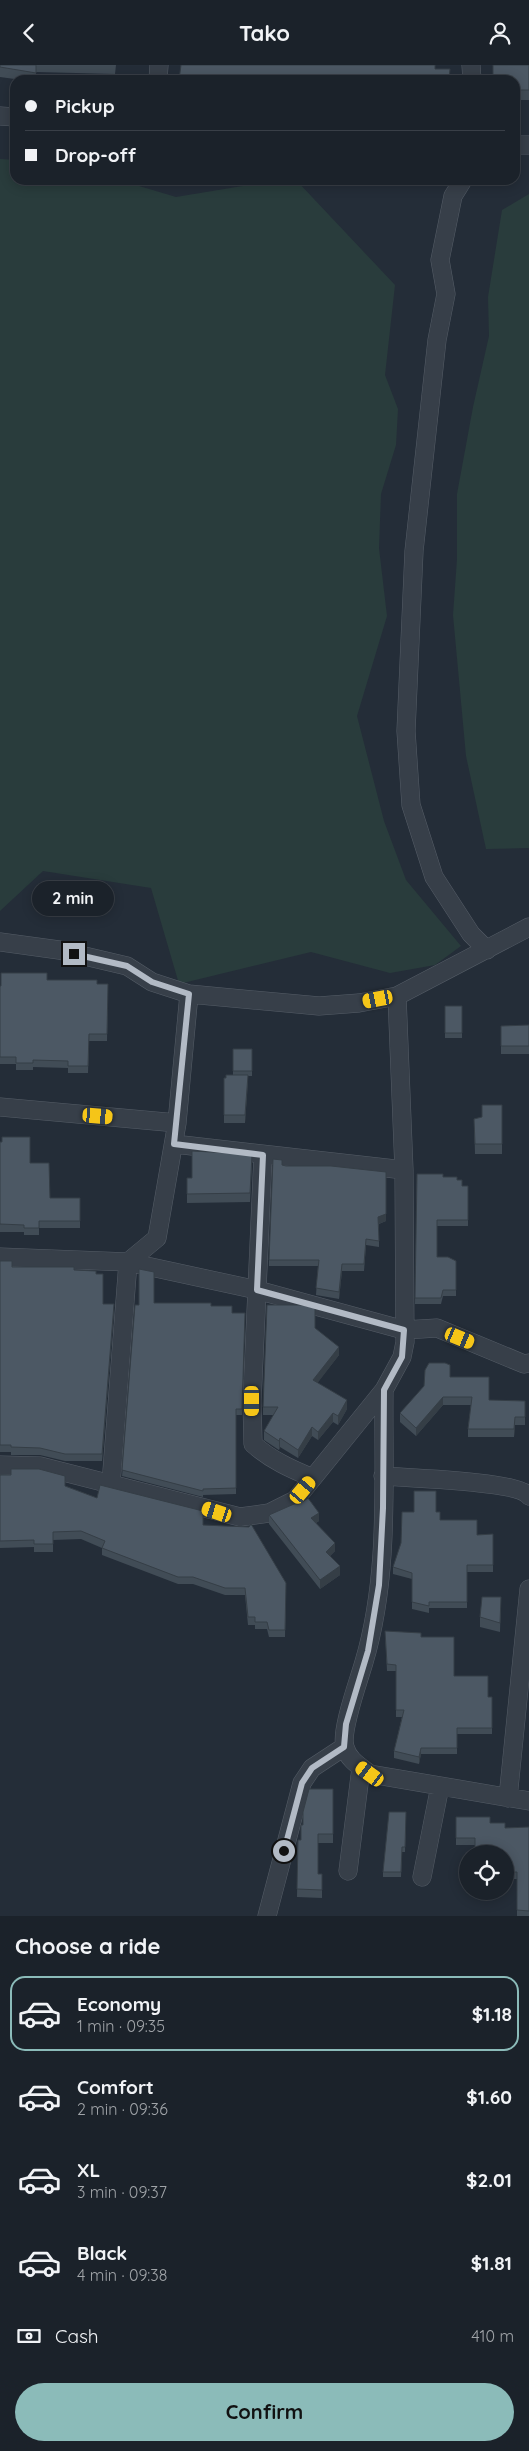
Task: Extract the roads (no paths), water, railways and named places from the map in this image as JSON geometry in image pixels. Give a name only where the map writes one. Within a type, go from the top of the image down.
[{"type":"street","points":[[459,185],[453,196],[440,261],[446,294],[437,340],[414,551],[406,731],[411,805],[434,877],[471,934],[487,950]]},
{"type":"street","points":[[0,942],[51,949],[127,966],[152,982],[189,994],[319,1006],[359,1003],[397,996],[529,927]]},
{"type":"street","points":[[110,1483],[128,1262],[157,1238],[177,1123],[189,994]]},
{"type":"street","points":[[0,1465],[40,1466],[240,1517],[269,1513],[295,1500],[314,1478],[384,1390],[402,1357],[404,1330],[404,1170],[397,996]]},
{"type":"street","points":[[0,1107],[177,1123]]},
{"type":"street","points":[[174,1144],[404,1170]]},
{"type":"street","points":[[263,1155],[253,1444],[264,1454],[291,1469],[314,1478]]},
{"type":"street","points":[[0,1257],[128,1262],[257,1290],[404,1330],[437,1328],[524,1363],[529,1363]]},
{"type":"street","points":[[384,1390],[381,1565],[368,1651],[346,1724],[344,1747],[354,1763],[370,1774],[529,1801]]},
{"type":"street","points":[[383,1476],[501,1485],[526,1492],[529,1496]]},
{"type":"street","points":[[508,1797],[529,1589]]},
{"type":"street","points":[[267,1916],[302,1783],[312,1768],[344,1747]]},
{"type":"street","points":[[348,1871],[361,1768]]},
{"type":"street","points":[[422,1877],[440,1786]]}]
